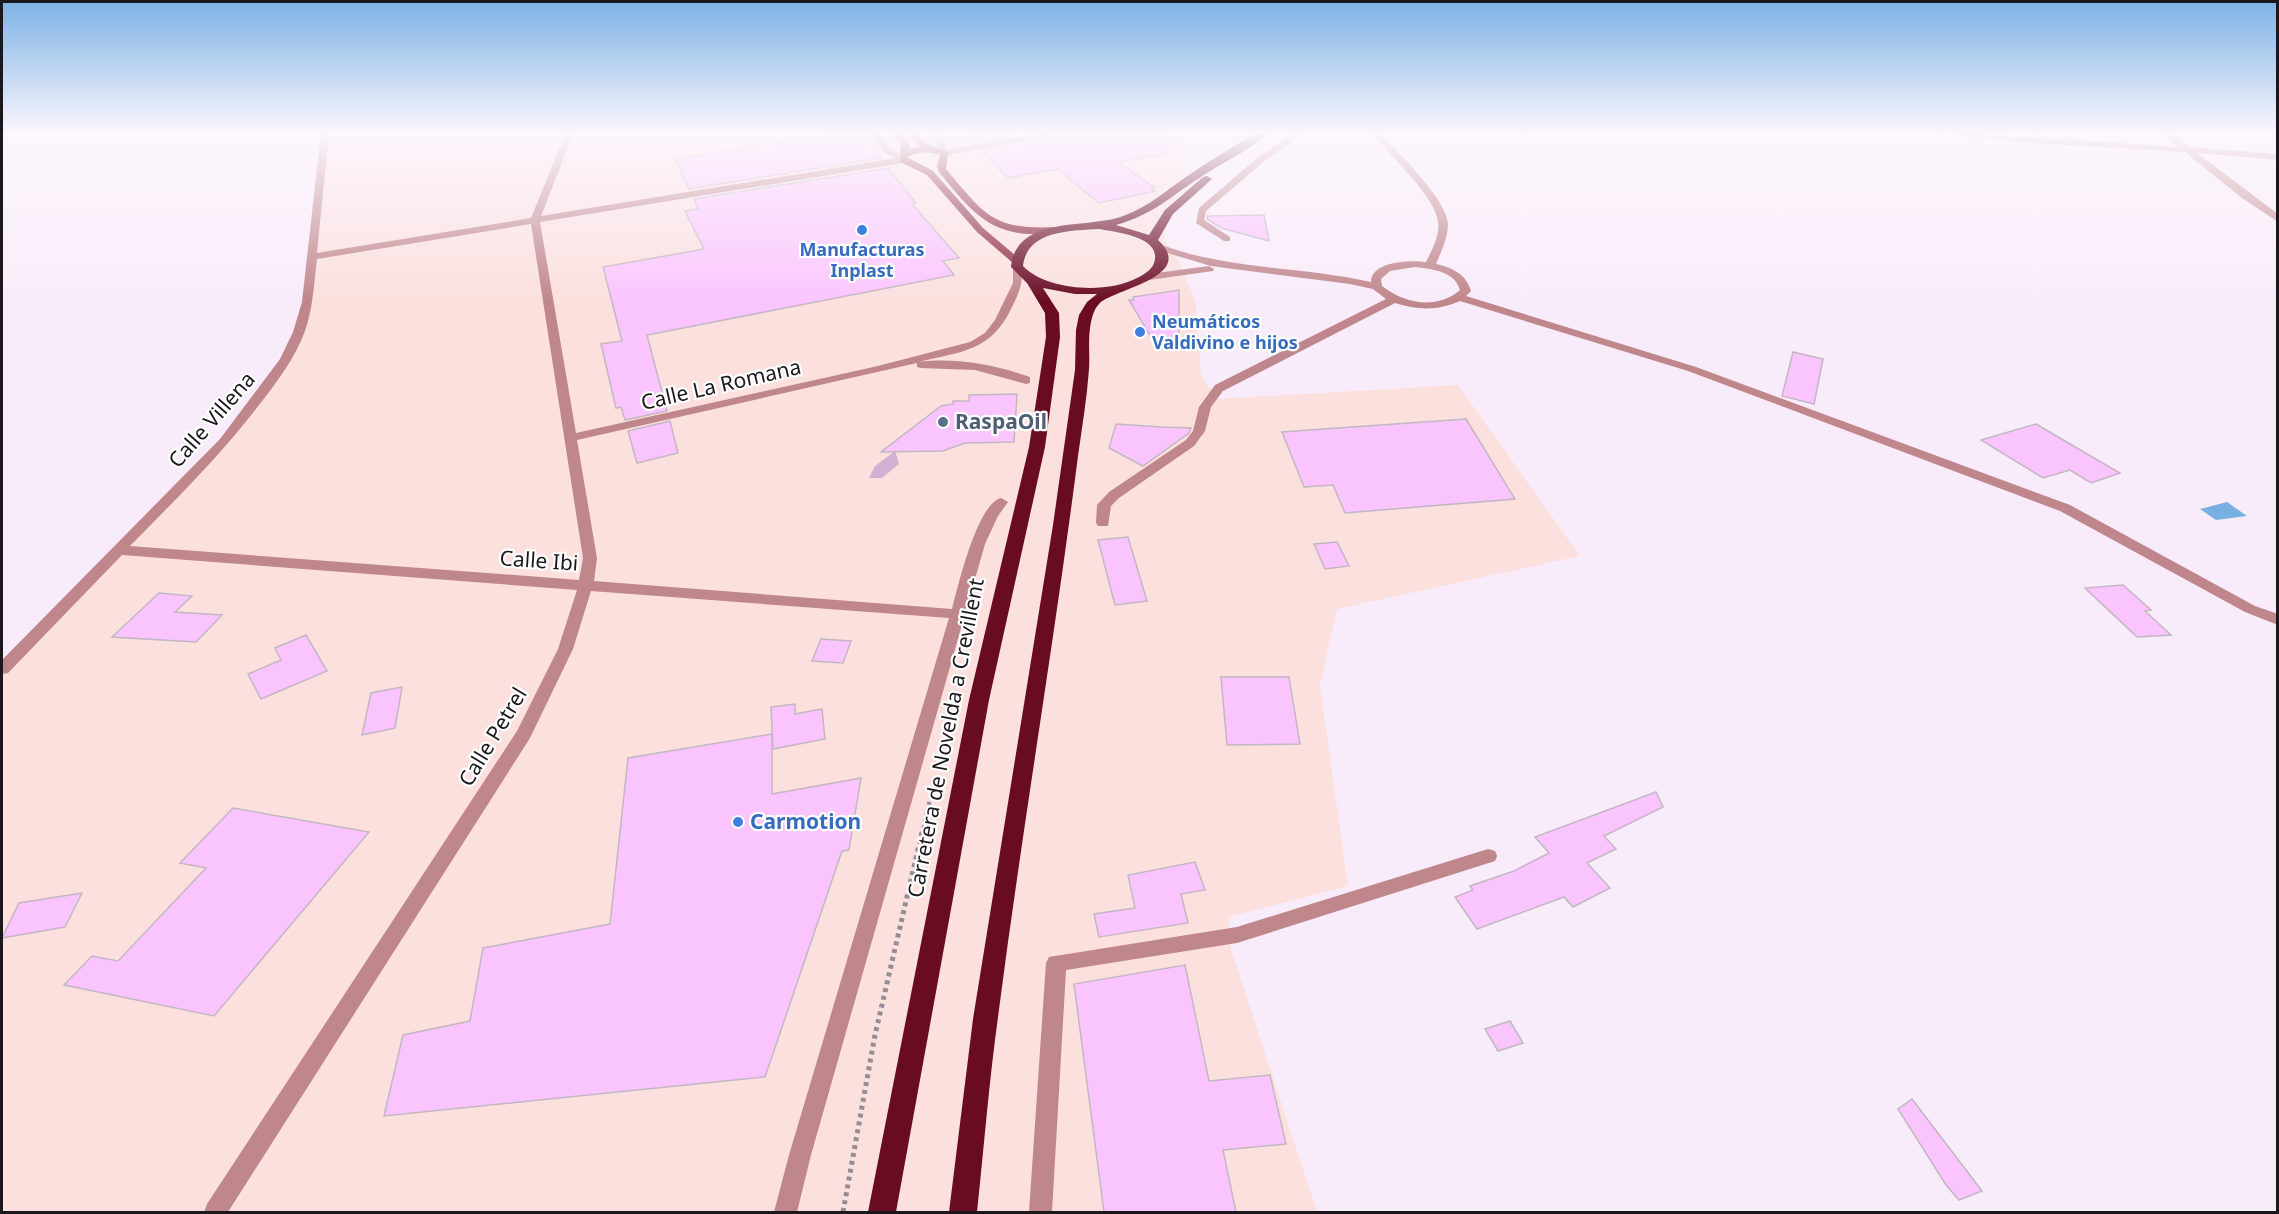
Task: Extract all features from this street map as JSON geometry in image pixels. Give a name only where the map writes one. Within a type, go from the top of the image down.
[{"type":"highway","points":[[1117,288],[1078,290],[1061,288],[1022,269],[1018,252],[1027,243],[1057,230],[1099,226],[1135,216],[1156,205],[1178,189]]},
{"type":"highway","points":[[1155,244],[1169,212],[1195,189]]},
{"type":"highway","points":[[963,1212],[985,1019],[1065,501],[1082,370],[1083,330],[1086,315],[1094,302],[1117,288],[1149,277],[1159,267],[1161,258],[1155,244],[1137,234],[1099,226]]},
{"type":"highway","name":"Carretera de Novelda a Crevillent","points":[[882,1212],[979,700],[1037,447],[1053,337],[1052,312],[1022,269]]},
{"type":"main road","points":[[944,189],[980,230],[1022,269]]},
{"type":"main road","points":[[959,189],[989,222],[1020,231],[1057,230]]},
{"type":"street","name":"Calle Villena","points":[[2,669],[224,442],[271,382],[299,332],[307,302],[319,189]]},
{"type":"street","points":[[535,220],[547,189]]},
{"type":"street","points":[[312,257],[719,189]]},
{"type":"street","points":[[1227,189],[1202,210],[1199,221],[1227,239]]},
{"type":"street","points":[[1424,189],[1437,204],[1443,220],[1442,234],[1430,266]]},
{"type":"street","points":[[2237,189],[2277,219]]},
{"type":"street","name":"Calle Petrel","points":[[215,1212],[524,734],[559,667],[576,625],[587,586],[590,558],[535,220]]},
{"type":"street","points":[[1155,244],[1199,262],[1329,277],[1377,287],[1394,299],[1423,305],[1444,304],[1460,298],[1466,291],[1465,283],[1458,276],[1430,266],[1400,265],[1379,274],[1329,277]]},
{"type":"street","points":[[1149,277],[1178,271],[1244,268]]},
{"type":"street","points":[[879,369],[965,347],[989,335],[1000,321],[1022,269]]},
{"type":"street","points":[[1377,287],[1375,282],[1379,274]]},
{"type":"street","points":[[1460,298],[1692,369],[2065,508],[2250,609],[2277,620]]},
{"type":"street","points":[[1103,523],[1104,505],[1114,495],[1190,443],[1199,431],[1205,407],[1220,388],[1394,299]]},
{"type":"street","points":[[879,369],[948,365],[996,371],[1026,380]]},
{"type":"street","name":"Calle La Romana","points":[[571,438],[879,369]]},
{"type":"street","points":[[786,1212],[800,1155],[978,544],[991,515],[1001,502]]},
{"type":"street","name":"Calle Ibi","points":[[118,550],[958,614]]},
{"type":"street","points":[[1040,1212],[1056,963],[1237,936],[1488,856]]},
{"type":"path","points":[[843,1212],[875,1035],[930,796]]},
{"type":"shaded area","points":[[318,189],[1180,189],[1164,235],[1167,244],[1175,251],[1195,300],[1201,374],[1216,399],[1458,385],[1580,556],[1337,609],[1320,686],[1348,886],[1229,917],[1230,946],[1317,1212],[2,1212],[2,669],[224,442],[299,332]]},
{"type":"shaded area","points":[[895,451],[899,464],[882,478],[869,478],[875,466]]},
{"type":"water","points":[[2227,502],[2247,516],[2216,520],[2200,509]]},
{"type":"building","points":[[759,189],[905,189],[916,203],[912,204],[959,258],[943,261],[954,275],[647,335],[667,411],[625,420],[621,407],[616,408],[601,344],[622,341],[603,267],[704,249],[685,211],[698,209],[694,199]]},
{"type":"building","points":[[1081,189],[1152,189],[1155,191],[1099,203]]},
{"type":"building","points":[[1264,215],[1269,241],[1221,228],[1207,219],[1207,216]]},
{"type":"building","points":[[1179,290],[1179,341],[1155,344],[1129,300],[1134,300],[1133,297]]},
{"type":"building","points":[[1793,352],[1823,359],[1814,404],[1782,396]]},
{"type":"building","points":[[1017,394],[1014,442],[965,443],[943,451],[881,452],[941,406],[953,404],[953,401],[969,401],[969,395]]},
{"type":"building","points":[[1466,419],[1515,499],[1345,513],[1333,485],[1304,487],[1282,432]]},
{"type":"building","points":[[670,421],[678,453],[637,463],[628,431]]},
{"type":"building","points":[[1116,424],[1191,428],[1189,433],[1143,466],[1109,448]]},
{"type":"building","points":[[2036,424],[2120,473],[2091,483],[2070,470],[2043,478],[1981,440]]},
{"type":"building","points":[[1128,537],[1147,601],[1115,605],[1098,540]]},
{"type":"building","points":[[1337,542],[1349,566],[1325,569],[1314,544]]},
{"type":"building","points":[[2123,585],[2151,610],[2145,611],[2171,635],[2137,637],[2085,588]]},
{"type":"building","points":[[159,593],[192,596],[175,612],[222,615],[196,642],[112,637]]},
{"type":"building","points":[[306,635],[327,671],[261,699],[248,674],[281,660],[275,648]]},
{"type":"building","points":[[821,639],[851,641],[843,663],[812,661]]},
{"type":"building","points":[[1221,677],[1289,677],[1300,744],[1227,745]]},
{"type":"building","points":[[402,687],[395,728],[362,735],[371,693]]},
{"type":"building","points":[[795,704],[795,714],[822,709],[825,739],[773,749],[771,707]]},
{"type":"building","points":[[772,734],[772,794],[861,778],[849,850],[842,851],[765,1077],[384,1116],[403,1035],[470,1021],[483,948],[610,924],[628,758]]},
{"type":"building","points":[[1656,792],[1663,807],[1604,836],[1616,849],[1587,863],[1610,888],[1573,907],[1564,897],[1477,929],[1455,897],[1473,890],[1470,886],[1514,871],[1549,853],[1535,837]]},
{"type":"building","points":[[233,808],[369,832],[214,1016],[64,985],[92,956],[118,961],[206,868],[180,863]]},
{"type":"building","points":[[1195,862],[1205,890],[1181,894],[1188,923],[1099,937],[1094,914],[1135,908],[1128,875]]},
{"type":"building","points":[[82,893],[65,927],[2,938],[19,903]]},
{"type":"building","points":[[1185,965],[1209,1081],[1270,1075],[1286,1144],[1223,1150],[1236,1212],[1104,1212],[1074,984]]},
{"type":"building","points":[[1510,1021],[1523,1043],[1498,1051],[1485,1029]]},
{"type":"building","points":[[1912,1099],[1982,1191],[1959,1200],[1946,1185],[1898,1109]]},
{"type":"place","name":"Manufacturas Inplast","points":[[862,230]]},
{"type":"place","name":"Neumáticos Valdivino e hijos","points":[[1140,332]]},
{"type":"place","name":"RaspaOil","points":[[943,422]]},
{"type":"place","name":"Carmotion","points":[[738,822]]}]
